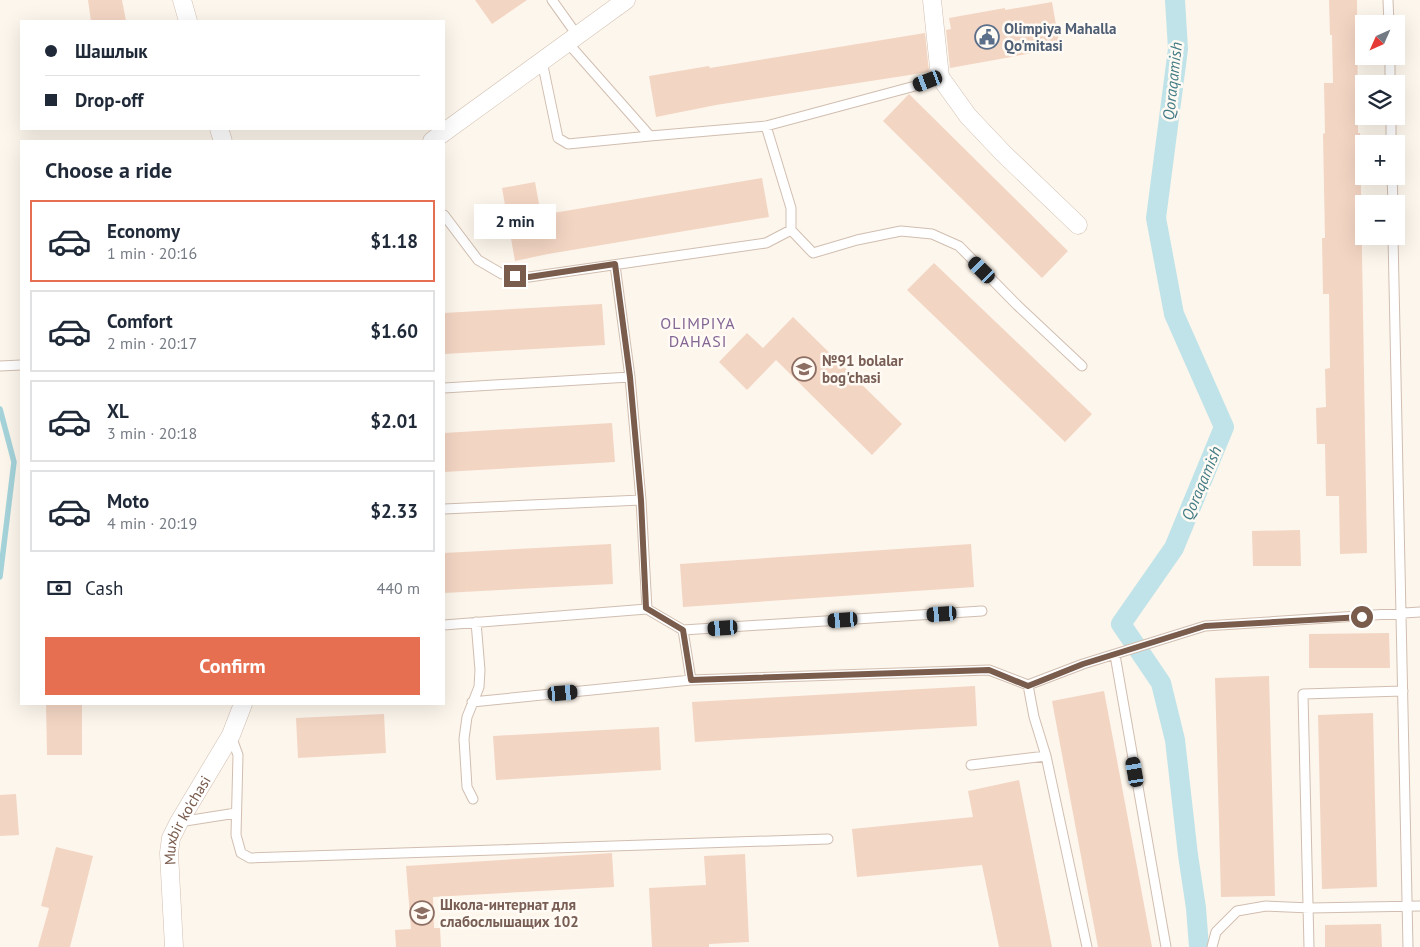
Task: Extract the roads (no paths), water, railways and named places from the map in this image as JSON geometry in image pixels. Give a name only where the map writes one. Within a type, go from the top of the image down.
[{"type":"street","points":[[182,0],[188,20]]},
{"type":"street","points":[[433,140],[626,0]]},
{"type":"street","points":[[932,0],[940,77],[968,116],[1003,153],[1078,225]]},
{"type":"street","name":"Muxbir ko'chasi","points":[[174,947],[169,853],[171,838],[231,735],[243,705]]},
{"type":"lane","points":[[552,0],[572,39],[650,136]]},
{"type":"lane","points":[[1388,0],[1389,15]]},
{"type":"lane","points":[[542,61],[558,138],[568,144],[766,126],[915,86],[940,77]]},
{"type":"lane","points":[[766,126],[791,208],[791,230],[813,253],[857,240],[901,231],[932,234],[959,246],[1017,305],[1082,366]]},
{"type":"lane","points":[[445,216],[478,260],[502,274],[529,277],[766,243],[791,230]]},
{"type":"lane","points":[[1393,245],[1408,947]]},
{"type":"lane","points":[[615,264],[630,377],[641,500],[646,608]]},
{"type":"lane","points":[[0,366],[20,365]]},
{"type":"lane","points":[[445,388],[630,377]]},
{"type":"lane","points":[[445,509],[641,500]]},
{"type":"lane","points":[[445,625],[646,608],[683,630],[982,611]]},
{"type":"lane","points":[[472,702],[691,680],[989,670],[1028,686],[1083,664],[1205,626],[1420,612]]},
{"type":"lane","points":[[473,799],[467,787],[464,740],[467,717],[479,687],[480,670],[476,622]]},
{"type":"lane","points":[[683,630],[691,680]]},
{"type":"lane","points":[[1115,655],[1166,947]]},
{"type":"lane","points":[[1028,686],[1034,717],[1046,756],[1087,947]]},
{"type":"lane","points":[[1310,947],[1304,694],[1403,691]]},
{"type":"lane","points":[[231,735],[238,755],[236,835],[241,853],[250,858],[828,838]]},
{"type":"lane","points":[[971,765],[1046,756]]},
{"type":"lane","points":[[179,822],[236,813]]},
{"type":"lane","points":[[1212,947],[1216,932],[1237,911],[1266,906],[1310,908],[1420,906]]},
{"type":"waterway","name":"Qoraqamish","points":[[1175,0],[1178,49],[1156,218],[1174,314],[1224,427],[1174,548],[1121,624],[1161,683],[1175,740],[1196,908],[1199,947]]},
{"type":"waterway","points":[[0,409],[14,462],[0,577]]},
{"type":"place","name":"Olimpiya Mahalla Qo'mitasi","points":[[987,37]]},
{"type":"place","name":"№91 bolalar bog'chasi","points":[[804,369]]},
{"type":"place","name":"Школа-интернат для слабослышащих 102","points":[[422,913]]},
{"type":"district","name":"OLIMPIYA DAHASI","points":[[698,332]]}]
